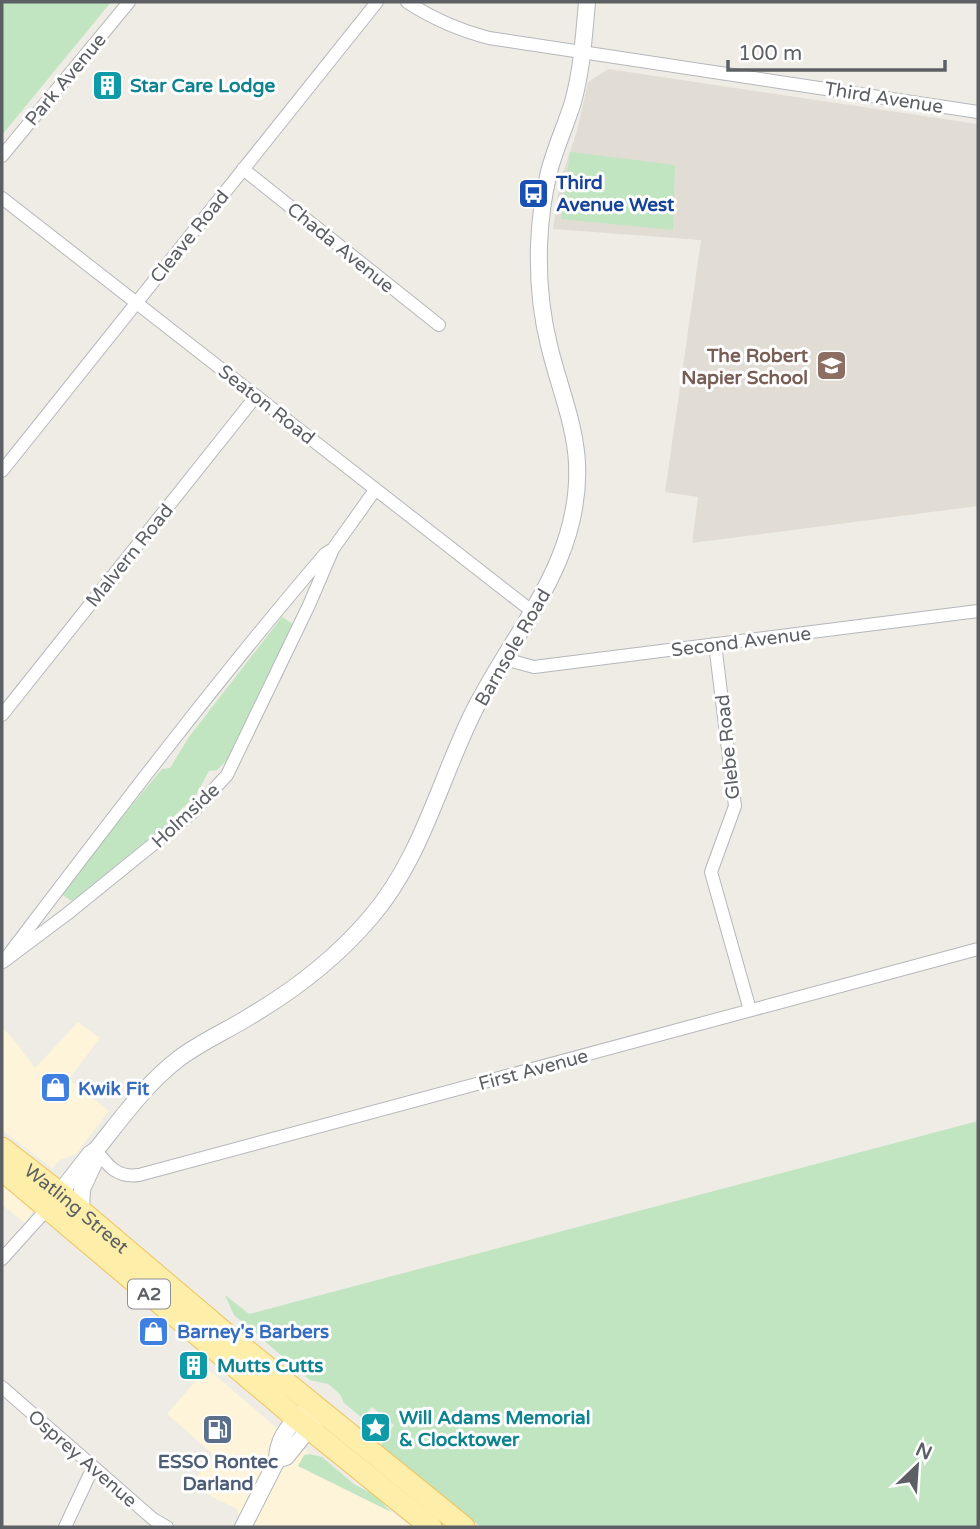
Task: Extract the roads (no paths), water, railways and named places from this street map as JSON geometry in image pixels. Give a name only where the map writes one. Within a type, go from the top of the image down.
[{"type":"main road","name":"Watling Street","points":[[2,1149],[54,1200],[303,1424]]},
{"type":"main road","name":"Watling Street","points":[[2,1170],[54,1200],[81,1211],[224,1332],[318,1407]]},
{"type":"main road","name":"A2","points":[[318,1407],[464,1527]]},
{"type":"main road","name":"A2","points":[[303,1424],[431,1527]]},
{"type":"street","name":"Park Avenue","points":[[2,156],[129,2]]},
{"type":"street","name":"Cleave Road","points":[[2,471],[377,2]]},
{"type":"street","name":"Third Avenue","points":[[407,2],[434,20],[469,33],[978,112]]},
{"type":"street","name":"Barnsole Road","points":[[54,1200],[136,1101],[173,1063],[200,1043],[250,1017],[294,988],[335,954],[371,917],[411,856],[470,719],[556,570],[571,528],[577,464],[542,312],[539,249],[545,188],[573,100],[587,2]]},
{"type":"street","name":"Chada Avenue","points":[[243,169],[439,326]]},
{"type":"street","name":"Seaton Road","points":[[2,198],[533,612]]},
{"type":"street","name":"Malvern Road","points":[[2,715],[256,396]]},
{"type":"street","name":"Holmside","points":[[2,962],[67,914],[193,812],[227,775],[306,613],[333,549],[375,490]]},
{"type":"street","name":"Holmside","points":[[2,962],[166,747],[286,600],[325,554],[333,549]]},
{"type":"street","points":[[286,600],[306,613]]},
{"type":"street","name":"Second Avenue","points":[[504,659],[534,667],[978,611]]},
{"type":"street","name":"Glebe Road","points":[[715,644],[735,806],[712,872],[750,1010]]},
{"type":"street","points":[[50,899],[67,914]]},
{"type":"street","name":"First Avenue","points":[[96,1150],[109,1168],[124,1175],[139,1175],[978,949]]},
{"type":"street","name":"Barnsole Road","points":[[81,1211],[81,1192],[97,1157],[96,1150]]},
{"type":"street","points":[[2,1259],[54,1200]]},
{"type":"street","name":"Osprey Avenue","points":[[2,1387],[166,1527]]},
{"type":"street","points":[[243,1527],[277,1461],[286,1457],[303,1424],[318,1407]]},
{"type":"street","points":[[65,1527],[89,1476],[95,1469]]},
{"type":"place","name":"Star Care Lodge","points":[[107,85]]},
{"type":"place","name":"Third Avenue West","points":[[533,193]]},
{"type":"place","name":"The Robert Napier School","points":[[831,366]]},
{"type":"place","name":"Kwik Fit","points":[[55,1088]]},
{"type":"place","name":"Barney's Barbers","points":[[154,1331]]},
{"type":"place","name":"Mutts Cutts","points":[[194,1365]]},
{"type":"place","name":"Will Adams Memorial & Clocktower","points":[[376,1428]]},
{"type":"place","name":"ESSO Rontec Darland","points":[[218,1430]]}]
